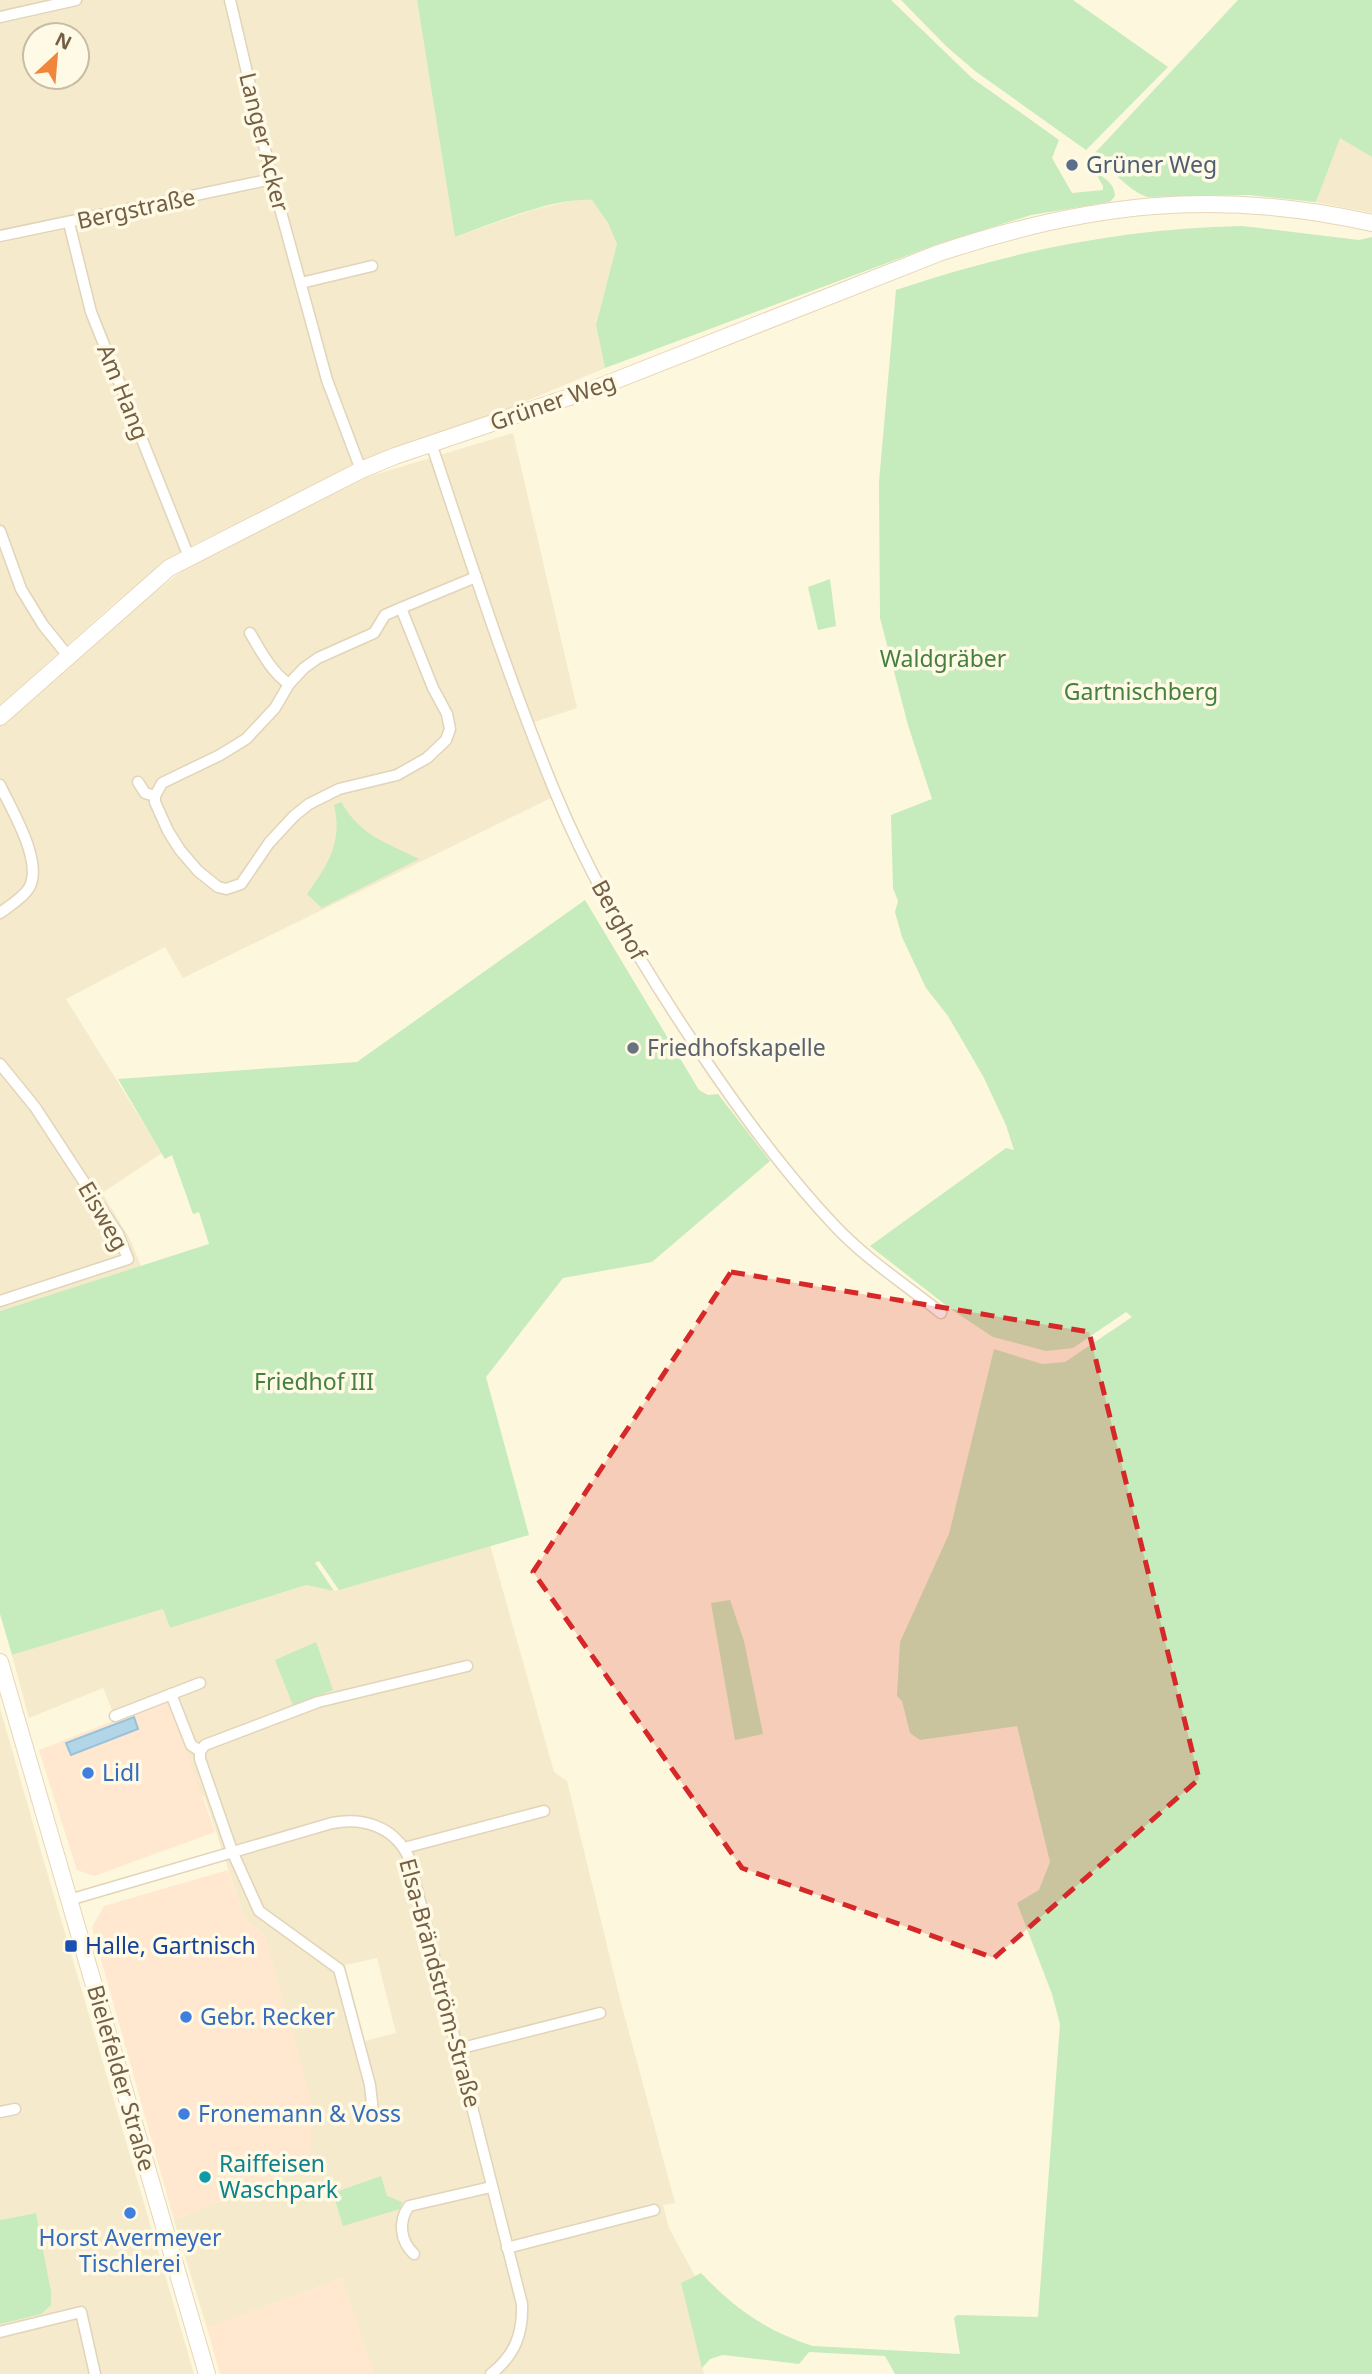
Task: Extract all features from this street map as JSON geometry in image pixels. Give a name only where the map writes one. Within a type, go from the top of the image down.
[{"type":"street","points":[[0,17],[76,0]]},
{"type":"street","name":"Langer Acker","points":[[230,0],[272,179],[327,380],[361,470]]},
{"type":"street","name":"Bergstraße","points":[[0,236],[272,179]]},
{"type":"street","name":"Grüner Weg","points":[[0,717],[169,568],[361,470],[431,443],[598,387],[939,253],[1035,224],[1128,207],[1186,202],[1277,207],[1372,223]]},
{"type":"street","name":"Am Hang","points":[[69,223],[91,312],[189,557]]},
{"type":"street","points":[[301,284],[372,266]]},
{"type":"street","name":"Berghof","points":[[431,443],[524,714],[556,794],[600,890],[659,991],[741,1112],[836,1228],[941,1313]]},
{"type":"street","points":[[0,531],[22,589],[43,625],[68,656]]},
{"type":"street","points":[[0,570],[12,566]]},
{"type":"street","points":[[401,608],[433,688],[450,722],[446,740],[427,758],[397,775],[339,789],[309,804],[269,843],[241,884],[226,889],[209,880],[180,850],[158,811],[155,796],[162,783],[246,739],[275,708],[289,684],[318,658],[374,633],[385,615],[401,608],[476,577]]},
{"type":"street","points":[[250,633],[265,659],[282,680],[289,684]]},
{"type":"street","points":[[138,782],[145,793],[155,796]]},
{"type":"street","points":[[0,785],[28,846],[33,876],[29,888],[0,913]]},
{"type":"street","name":"Eisweg","points":[[0,1064],[35,1107],[111,1222],[128,1259],[0,1301]]},
{"type":"street","name":"Bielefelder Straße","points":[[0,1662],[207,2374]]},
{"type":"street","points":[[373,2112],[370,2085],[339,1969],[259,1911],[232,1851],[200,1759],[201,1751],[205,1745],[318,1702],[467,1666]]},
{"type":"street","points":[[116,1716],[200,1683]]},
{"type":"street","points":[[171,1694],[191,1745],[201,1751]]},
{"type":"street","points":[[404,1848],[544,1811]]},
{"type":"street","name":"Elsa-Brändström-Straße","points":[[69,1900],[346,1820],[360,1821],[386,1830],[404,1848],[409,1858],[522,2304],[520,2337],[513,2352],[491,2374]]},
{"type":"street","points":[[458,2049],[600,2013]]},
{"type":"street","points":[[0,2112],[15,2109]]},
{"type":"street","points":[[414,2254],[407,2248],[401,2226],[409,2206],[491,2187]]},
{"type":"street","points":[[507,2248],[654,2210]]},
{"type":"street","points":[[0,2332],[81,2312],[95,2374]]},
{"type":"highlighted area","points":[[731,1272],[1089,1332],[1199,1779],[994,1958],[742,1868],[533,1572]]},
{"type":"shaded area","points":[[0,0],[417,0],[455,237],[532,210],[579,199],[592,200],[608,223],[617,244],[596,325],[605,368],[500,412],[359,464],[181,551],[118,600],[0,705]]},
{"type":"shaded area","points":[[1340,137],[1372,157],[1372,213],[1316,202]]},
{"type":"shaded area","points":[[513,433],[577,708],[522,726],[551,798],[183,978],[165,947],[66,999],[162,1153],[102,1193],[130,1239],[141,1266],[0,1311],[0,726],[126,615],[191,564],[367,477]]},
{"type":"shaded area","points":[[490,1545],[554,1772],[567,1781],[620,1999],[675,2203],[663,2205],[669,2228],[695,2276],[681,2283],[704,2374],[374,2374],[342,2278],[207,2328],[174,2220],[310,2164],[266,1937],[244,1917],[205,1798],[116,1719],[103,1688],[29,1718],[12,1655],[163,1609],[170,1628],[306,1585],[334,1591]],"holes":[[[377,1958],[396,2033],[365,2041],[345,1965]]]},
{"type":"shaded area","points":[[162,1702],[171,1707],[215,1832],[94,1876],[77,1870],[39,1750]]},
{"type":"shaded area","points":[[0,1708],[194,2374],[0,2374],[0,2255],[35,2213],[0,2220]]},
{"type":"shaded area","points":[[228,1870],[244,1917],[266,1937],[312,2104],[310,2164],[174,2220],[92,1927],[104,1906]]},
{"type":"shaded area","points":[[342,2278],[374,2374],[220,2374],[207,2328]]},
{"type":"green space","points":[[417,0],[891,0],[972,78],[1059,140],[1052,158],[1072,193],[1103,190],[1095,172],[1111,185],[1115,196],[1110,202],[1031,215],[938,244],[605,368],[596,325],[617,244],[608,223],[592,200],[576,200],[541,207],[455,237]]},
{"type":"green space","points":[[901,0],[1073,0],[1168,67],[1086,150],[975,71]]},
{"type":"green space","points":[[1238,0],[1372,0],[1372,157],[1340,138],[1316,202],[1249,195],[1147,197],[1125,184],[1093,155]]},
{"type":"green space","name":"Gartnischberg","points":[[1242,226],[1359,240],[1372,237],[1372,2374],[895,2374],[885,2356],[809,2352],[799,2364],[723,2355],[710,2359],[702,2368],[681,2283],[701,2273],[752,2317],[780,2333],[813,2346],[960,2354],[954,2318],[957,2315],[1038,2317],[1060,2024],[1052,1994],[1017,1903],[1039,1890],[1050,1862],[1017,1726],[920,1740],[910,1733],[902,1701],[897,1696],[900,1642],[949,1534],[994,1349],[1042,1364],[1065,1362],[1132,1317],[1126,1312],[1073,1348],[1046,1351],[993,1337],[952,1310],[870,1246],[1006,1148],[1014,1150],[1006,1125],[983,1076],[948,1016],[926,988],[902,937],[895,912],[898,901],[893,888],[891,815],[932,799],[908,725],[880,618],[879,482],[896,290],[981,264],[1067,244],[1154,232]]},
{"type":"green space","name":"Waldgräber","points":[[830,579],[836,626],[818,630],[808,587]]},
{"type":"green space","points":[[341,802],[366,830],[419,859],[322,908],[307,894],[332,852],[337,830],[334,805]]},
{"type":"green space","name":"Friedhof III","points":[[585,900],[699,1090],[708,1095],[718,1094],[770,1161],[652,1262],[563,1278],[486,1377],[529,1535],[339,1590],[319,1561],[315,1563],[334,1591],[306,1585],[170,1628],[163,1609],[12,1655],[0,1614],[0,1311],[209,1244],[199,1212],[193,1214],[172,1155],[165,1159],[118,1079],[357,1062]]},
{"type":"green space","points":[[730,1600],[744,1641],[763,1734],[735,1740],[711,1603]]},
{"type":"green space","points":[[316,1642],[333,1690],[293,1705],[275,1660]]},
{"type":"green space","points":[[381,2176],[387,2196],[402,2202],[400,2209],[343,2226],[333,2193]]},
{"type":"green space","points":[[36,2213],[51,2305],[41,2314],[0,2324],[0,2220]]},
{"type":"water","points":[[134,1717],[138,1729],[71,1755],[66,1743]]},
{"type":"place","name":"Grüner Weg","points":[[1072,165]]},
{"type":"place","name":"Friedhofskapelle","points":[[633,1048]]},
{"type":"place","name":"Lidl","points":[[88,1773]]},
{"type":"place","name":"Halle, Gartnisch","points":[[71,1946]]},
{"type":"place","name":"Gebr. Recker","points":[[186,2017]]},
{"type":"place","name":"Fronemann & Voss","points":[[184,2114]]},
{"type":"place","name":"Raiffeisen Waschpark","points":[[205,2177]]},
{"type":"place","name":"Horst Avermeyer Tischlerei","points":[[130,2213]]}]
